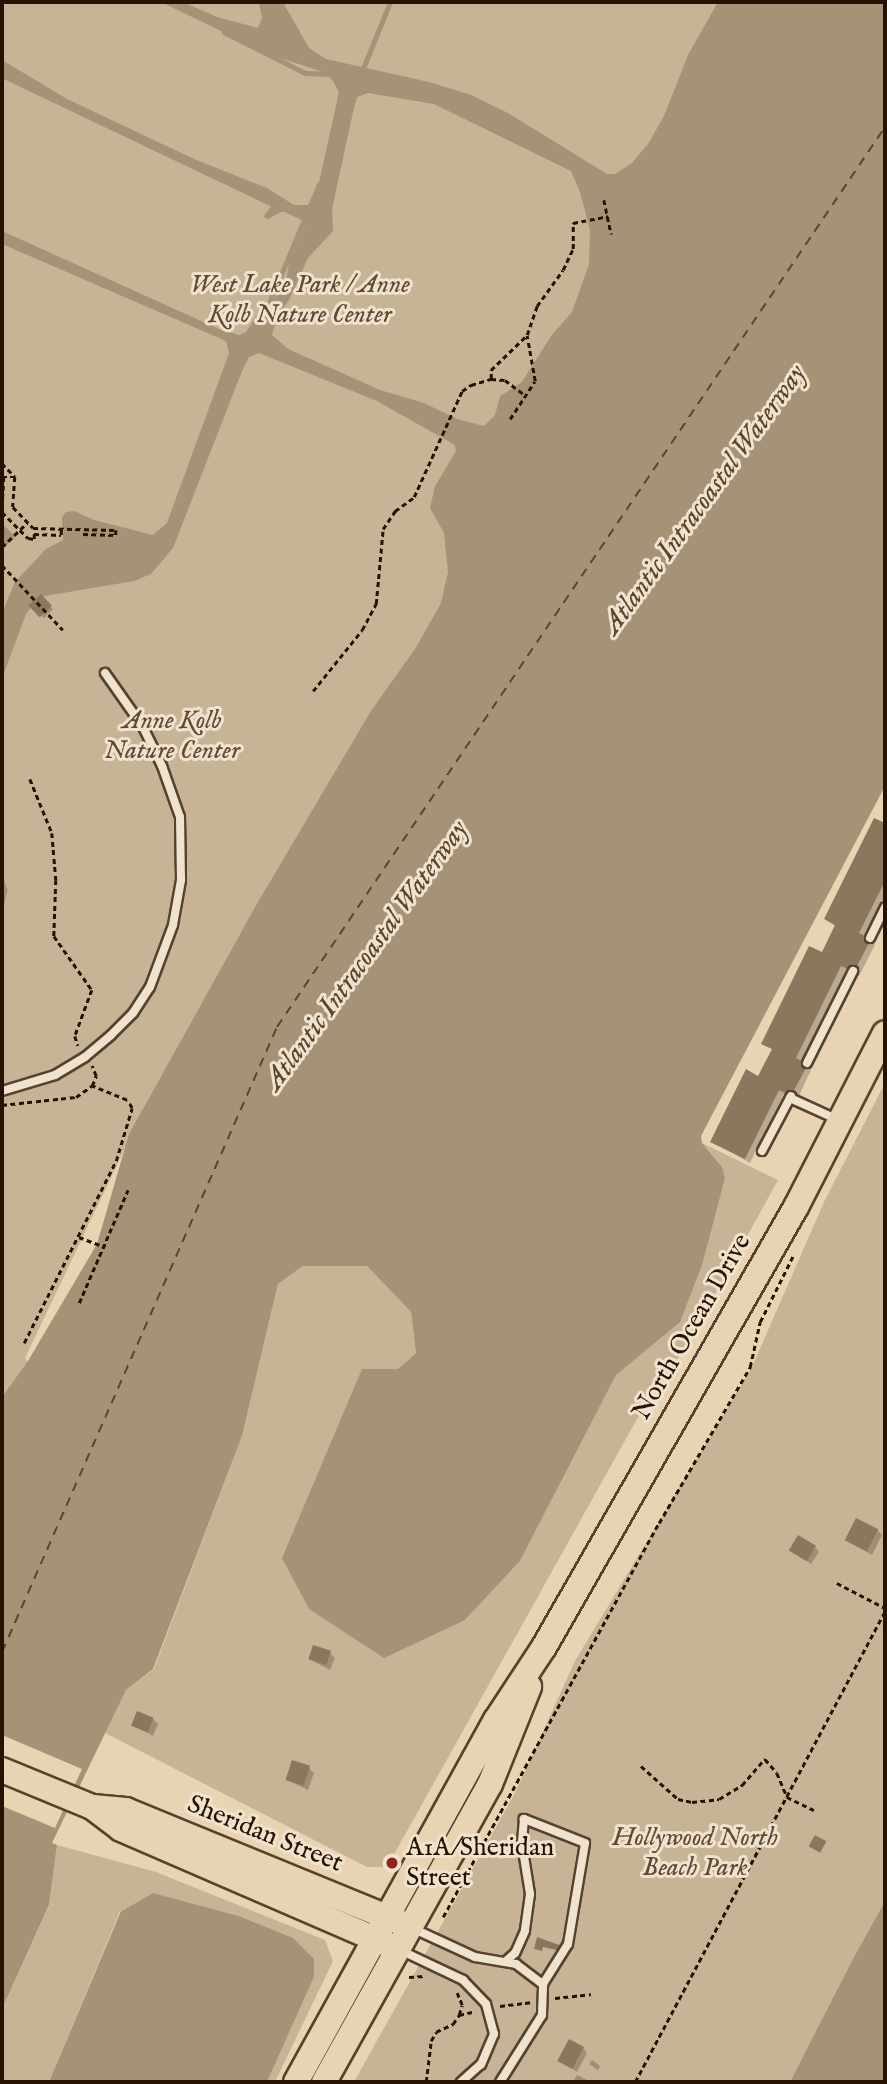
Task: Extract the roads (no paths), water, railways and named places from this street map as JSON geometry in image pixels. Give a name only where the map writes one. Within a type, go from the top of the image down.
[{"type":"main road","name":"North Ocean Drive","points":[[296,2082],[496,1720],[544,1647],[796,1207],[885,1033]]},
{"type":"main road","name":"North Ocean Drive","points":[[324,2082],[490,1784],[544,1647]]},
{"type":"main road","name":"Sheridan Street","points":[[2,1770],[92,1807],[121,1829],[399,1949]]},
{"type":"main road","name":"Sheridan Street","points":[[92,1807],[126,1810],[411,1927]]},
{"type":"lane","points":[[2,1091],[55,1075],[85,1057],[111,1035],[133,1013],[150,987],[173,925],[181,880],[180,817],[162,766],[143,727],[105,673]]},
{"type":"lane","points":[[870,938],[885,907]]},
{"type":"lane","points":[[807,1063],[853,971]]},
{"type":"lane","points":[[762,1151],[790,1097],[839,1121]]},
{"type":"lane","points":[[500,2082],[541,2015],[543,1984],[568,1944],[585,1843],[524,1819],[522,1844],[530,1894],[525,1931],[515,1953],[505,1962]]},
{"type":"lane","points":[[411,1927],[475,1957],[516,1964],[543,1984]]},
{"type":"lane","points":[[399,1949],[463,1980],[487,2008],[494,2034],[481,2064],[461,2082]]},
{"type":"water","name":"Atlantic Intracoastal Waterway","points":[[161,2],[183,2],[217,17],[258,28],[264,13],[262,2],[283,2],[309,48],[326,59],[429,82],[471,95],[508,113],[607,174],[615,174],[632,163],[648,144],[664,116],[688,55],[718,2],[885,2],[885,786],[701,1136],[702,1143],[722,1167],[725,1178],[702,1265],[680,1322],[616,1375],[520,1561],[465,1620],[384,1658],[309,1609],[282,1558],[362,1369],[398,1369],[416,1353],[411,1312],[367,1266],[303,1266],[278,1284],[242,1436],[153,1669],[126,1690],[52,1843],[57,1845],[49,1905],[2,2009],[2,1397],[28,1361],[97,1244],[129,1134],[258,902],[371,711],[415,649],[441,603],[448,572],[444,533],[430,508],[435,486],[456,451],[455,445],[377,401],[259,353],[249,357],[173,548],[151,574],[134,581],[39,597],[26,614],[2,678],[2,613],[15,582],[46,549],[63,540],[62,517],[66,512],[74,511],[94,520],[153,535],[167,523],[229,353],[226,341],[2,244],[2,231],[219,329],[239,335],[246,332],[257,315],[273,301],[286,281],[289,263],[307,221],[293,212],[281,212],[268,219],[263,217],[272,205],[266,199],[2,75],[2,60],[67,99],[194,159],[267,188],[294,205],[314,205],[339,92],[326,73],[271,55]],"holes":[[[368,93],[434,104],[571,171],[580,192],[590,230],[589,264],[572,312],[551,336],[522,382],[500,396],[495,415],[484,426],[457,419],[424,403],[380,390],[288,349],[272,335],[277,317],[289,300],[308,258],[333,231],[332,209],[357,97]]]},
{"type":"water","points":[[153,1893],[239,1916],[293,1938],[314,1959],[314,1977],[267,2082],[49,2082],[121,1911]]},
{"type":"water","points":[[885,1901],[885,2082],[790,2082],[852,1961]]},
{"type":"waterway","points":[[261,2],[265,18]]},
{"type":"waterway","points":[[362,71],[390,2]]},
{"type":"waterway","points":[[224,32],[305,73],[331,74]]},
{"type":"waterway","points":[[2,75],[273,204]]},
{"type":"waterway","points":[[267,308],[319,184]]},
{"type":"waterway","points":[[287,210],[306,219]]},
{"type":"waterway","points":[[2,881],[5,890],[2,903]]},
{"type":"place","name":"A1A/Sheridan Street","points":[[392,1863]]},
{"type":"park label","name":"West Lake Park / Anne Kolb Nature Center","points":[[300,300]]},
{"type":"park label","name":"Anne Kolb Nature Center","points":[[172,736]]},
{"type":"park label","name":"Hollywood North Beach Park","points":[[695,1853]]}]
